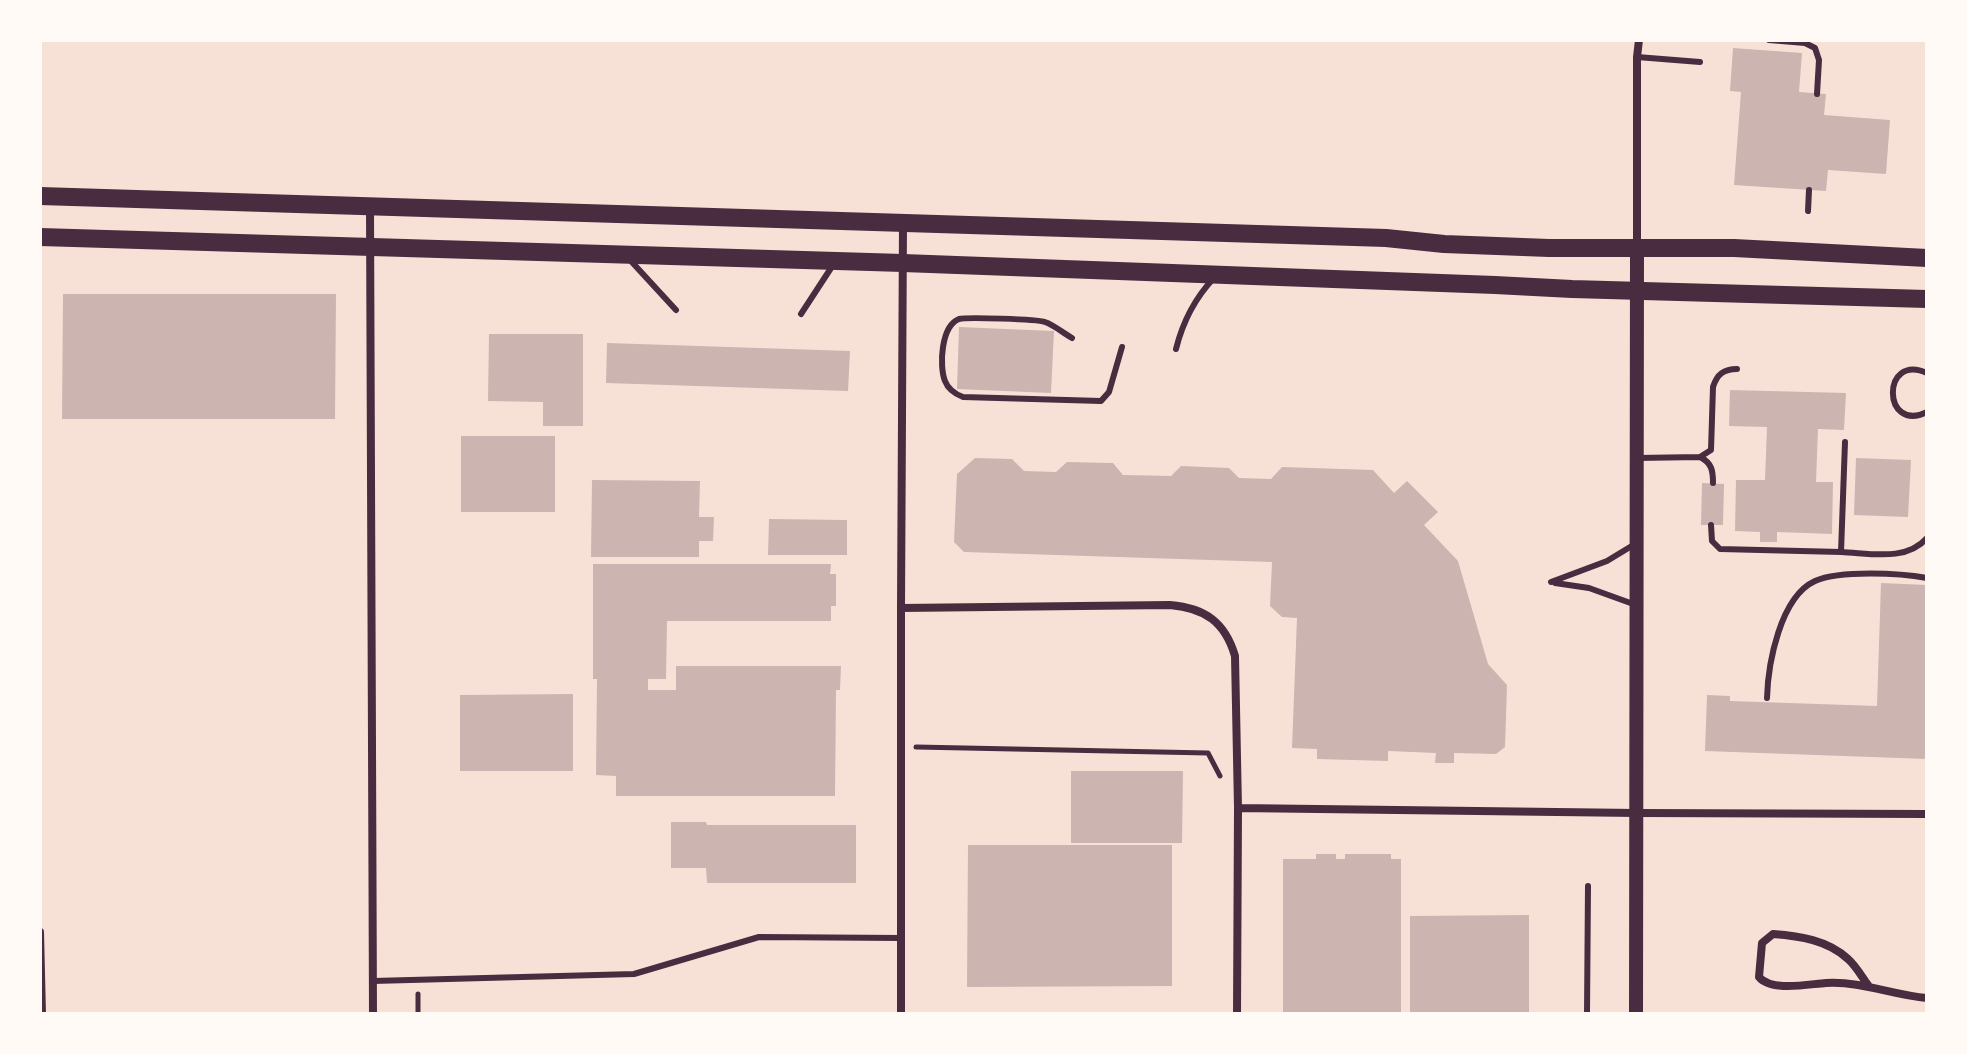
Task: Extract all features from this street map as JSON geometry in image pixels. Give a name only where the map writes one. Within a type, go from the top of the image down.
[{"type":"main road","points":[[40,196],[1386,238],[1444,244],[1534,247],[1734,248],[1927,258]]},
{"type":"main road","points":[[40,237],[1927,299]]},
{"type":"street","points":[[1636,1014],[1639,40]]},
{"type":"street","points":[[370,206],[373,1014]]},
{"type":"street","points":[[901,1014],[903,223]]},
{"type":"street","points":[[901,608],[1185,606],[1200,611],[1224,630],[1235,656],[1237,1014]]},
{"type":"street","points":[[1238,808],[1927,814]]},
{"type":"street","points":[[40,932],[42,1014]]},
{"type":"street","points":[[1868,985],[1849,959],[1833,948],[1810,939],[1773,934],[1762,943],[1758,972],[1762,982],[1774,985],[1868,985],[1927,998]]},
{"type":"lane","points":[[1769,40],[1805,43],[1815,48],[1819,60],[1817,94]]},
{"type":"lane","points":[[1637,57],[1700,62]]},
{"type":"lane","points":[[1808,211],[1809,190]]},
{"type":"lane","points":[[625,256],[676,310]]},
{"type":"lane","points":[[801,314],[835,262]]},
{"type":"lane","points":[[1176,349],[1188,313],[1217,275]]},
{"type":"lane","points":[[1072,338],[1043,321],[961,318],[949,327],[943,340],[945,382],[963,397],[1101,401],[1109,392],[1122,347]]},
{"type":"lane","points":[[1700,457],[1711,450],[1713,387],[1716,379],[1728,369],[1737,369]]},
{"type":"lane","points":[[1927,373],[1914,369],[1905,372],[1898,376],[1891,393],[1898,410],[1915,417],[1926,413],[1927,422]]},
{"type":"lane","points":[[1841,552],[1845,442]]},
{"type":"lane","points":[[1637,458],[1700,457],[1712,467],[1713,483]]},
{"type":"lane","points":[[1711,525],[1712,541],[1720,549],[1895,554],[1913,549],[1927,538]]},
{"type":"lane","points":[[1636,605],[1589,588],[1551,582],[1607,561],[1637,543]]},
{"type":"lane","points":[[1767,698],[1775,645],[1785,614],[1798,592],[1814,581],[1834,575],[1909,575],[1927,578]]},
{"type":"lane","points":[[1587,1014],[1588,886]]},
{"type":"lane","points":[[373,981],[634,974],[759,937],[901,938]]},
{"type":"path","points":[[902,746],[1208,753],[1238,808]]},
{"type":"building","points":[[1733,48],[1802,53],[1799,92],[1826,94],[1824,115],[1890,120],[1886,174],[1828,170],[1826,191],[1734,185],[1741,92],[1730,91]]},
{"type":"building","points":[[63,294],[336,294],[335,419],[62,419]]},
{"type":"building","points":[[959,327],[1054,331],[1051,393],[957,389]]},
{"type":"building","points":[[489,334],[583,334],[583,426],[543,426],[543,402],[488,401]]},
{"type":"building","points":[[607,343],[850,351],[848,391],[606,383]]},
{"type":"building","points":[[1730,390],[1846,393],[1844,430],[1818,429],[1816,482],[1833,482],[1832,534],[1777,532],[1777,542],[1760,542],[1760,532],[1735,531],[1736,480],[1765,480],[1767,427],[1729,426]]},
{"type":"building","points":[[461,436],[555,436],[555,512],[461,512]]},
{"type":"building","points":[[975,458],[1012,459],[1024,471],[1056,472],[1067,462],[1113,463],[1123,475],[1171,476],[1181,466],[1229,468],[1239,478],[1271,479],[1282,467],[1373,470],[1394,493],[1407,481],[1438,512],[1424,525],[1458,561],[1488,664],[1507,685],[1505,747],[1496,754],[1454,753],[1454,763],[1435,763],[1436,753],[1388,751],[1388,761],[1317,759],[1317,749],[1292,748],[1297,618],[1282,617],[1270,606],[1272,562],[964,552],[954,542],[957,474]]},
{"type":"building","points":[[1856,458],[1911,460],[1908,517],[1854,515]]},
{"type":"building","points":[[592,480],[700,481],[699,517],[714,517],[713,541],[699,541],[699,557],[591,557]]},
{"type":"building","points":[[1702,483],[1724,484],[1723,525],[1701,525]]},
{"type":"building","points":[[769,519],[847,520],[847,555],[768,555]]},
{"type":"building","points":[[593,564],[831,564],[830,574],[836,574],[836,606],[831,606],[831,621],[667,621],[666,679],[648,679],[648,690],[676,690],[676,666],[841,666],[840,690],[836,690],[835,796],[616,796],[616,776],[596,775]]},
{"type":"building","points":[[1881,583],[1927,585],[1927,759],[1705,751],[1707,695],[1730,696],[1730,701],[1877,706]]},
{"type":"building","points":[[573,694],[573,771],[460,771],[460,695]]},
{"type":"building","points":[[1071,771],[1183,771],[1182,843],[1071,843]]},
{"type":"building","points":[[671,822],[706,822],[707,825],[856,825],[856,883],[707,883],[706,868],[671,868]]},
{"type":"building","points":[[968,845],[1172,845],[1172,986],[967,987]]},
{"type":"building","points":[[1316,854],[1336,854],[1336,859],[1345,859],[1345,854],[1391,854],[1391,859],[1401,859],[1401,1014],[1283,1014],[1283,859],[1316,859]]},
{"type":"building","points":[[1529,915],[1529,1014],[1410,1014],[1410,916]]}]
